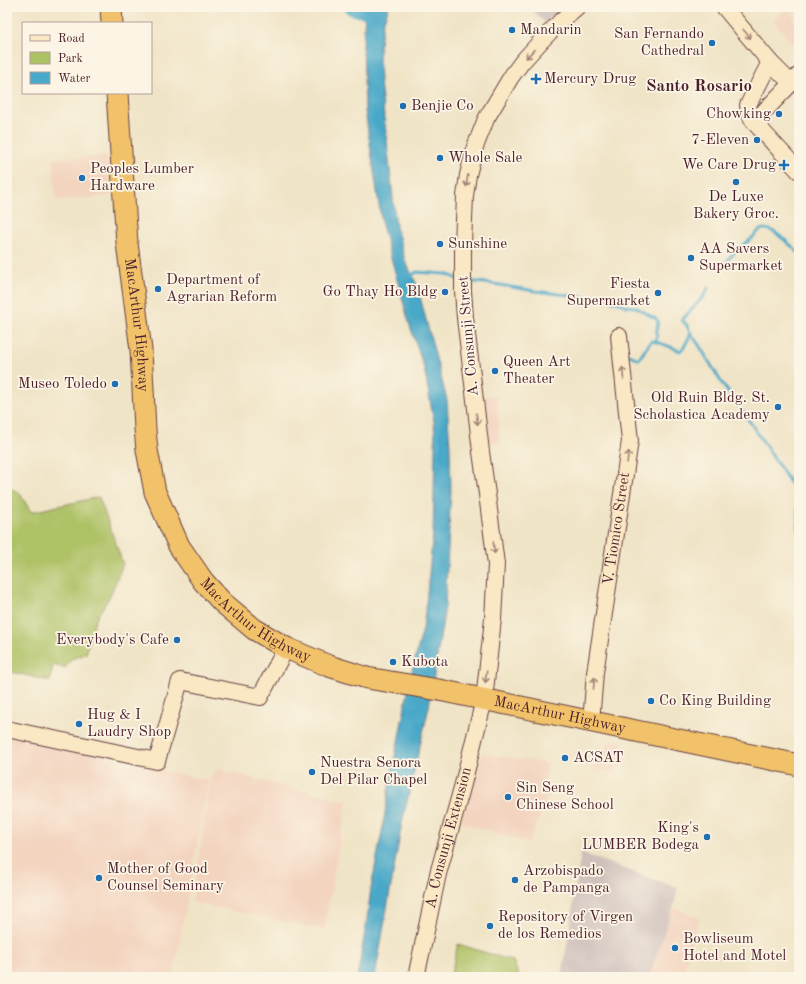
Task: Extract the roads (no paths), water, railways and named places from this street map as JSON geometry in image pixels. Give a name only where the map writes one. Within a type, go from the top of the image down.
[{"type":"highway","points":[[112,7],[112,22]]},
{"type":"highway","name":"MacArthur Highway","points":[[118,94],[127,243],[141,350],[147,450],[155,492],[179,546],[203,581],[222,602],[254,629],[286,648],[329,666],[367,678],[439,690],[799,765]]},
{"type":"main road","name":"A. Consunji Street","points":[[484,700],[493,619],[496,564],[474,400],[465,318],[463,291],[465,196],[468,175],[475,147],[486,119],[498,98],[522,62],[563,19],[577,7]]},
{"type":"main road","points":[[724,7],[770,62],[795,79],[754,122]]},
{"type":"main road","points":[[770,62],[748,104],[749,114],[754,122],[799,171]]},
{"type":"main road","name":"V. Tiomico Street","points":[[591,722],[595,673],[630,440],[619,336]]},
{"type":"main road","points":[[7,729],[156,761],[180,681],[260,697],[286,648]]},
{"type":"main road","name":"A. Consunji Extension","points":[[416,977],[438,874],[484,700]]},
{"type":"water","points":[[366,7],[389,7],[383,23],[379,59],[380,82],[396,227],[405,260],[417,285],[447,400],[451,490],[445,607],[429,707],[402,823],[375,977],[357,977],[389,786],[413,666],[423,629],[433,533],[435,448],[434,422],[424,368],[409,323],[382,225],[365,111],[363,45]]},
{"type":"waterway","points":[[353,7],[374,12]]},
{"type":"waterway","points":[[720,271],[737,250],[763,229],[770,230],[779,235],[799,253]]},
{"type":"waterway","points":[[410,275],[412,276],[416,272],[446,274],[458,279]]},
{"type":"waterway","points":[[467,281],[600,299],[636,307],[658,321],[656,341]]},
{"type":"waterway","points":[[708,288],[704,296],[682,320],[686,324],[723,385],[750,422],[797,493],[799,537]]},
{"type":"waterway","points":[[629,355],[639,359],[651,341],[680,351],[691,334]]},
{"type":"place","name":"Mandarin","points":[[512,30]]},
{"type":"place","name":"San Fernando Cathedral","points":[[712,43]]},
{"type":"place","name":"Mercury Drug","points":[[536,79]]},
{"type":"place","name":"Benjie Co","points":[[403,106]]},
{"type":"place","name":"Chowking","points":[[779,114]]},
{"type":"place","name":"7-Eleven","points":[[757,140]]},
{"type":"place","name":"Whole Sale","points":[[440,158]]},
{"type":"place","name":"We Care Drug","points":[[784,165]]},
{"type":"place","name":"Peoples Lumber Hardware","points":[[82,178]]},
{"type":"place","name":"De Luxe Bakery Groc.","points":[[736,182]]},
{"type":"place","name":"Sunshine","points":[[440,244]]},
{"type":"place","name":"AA Savers Supermarket","points":[[691,258]]},
{"type":"place","name":"Department of Agrarian Reform","points":[[158,289]]},
{"type":"place","name":"Go Thay Ho Bldg","points":[[445,292]]},
{"type":"place","name":"Fiesta Supermarket","points":[[658,293]]},
{"type":"place","name":"Queen Art Theater","points":[[495,371]]},
{"type":"place","name":"Museo Toledo","points":[[115,384]]},
{"type":"place","name":"Old Ruin Bldg. St. Scholastica Academy","points":[[778,407]]},
{"type":"place","name":"Everybody's Cafe","points":[[177,640]]},
{"type":"place","name":"Kubota","points":[[393,662]]},
{"type":"place","name":"Co King Building","points":[[651,701]]},
{"type":"place","name":"Hug & I Laudry Shop","points":[[79,724]]},
{"type":"place","name":"ACSAT","points":[[565,758]]},
{"type":"place","name":"Nuestra Senora Del Pilar Chapel","points":[[312,772]]},
{"type":"place","name":"Sin Seng Chinese School","points":[[508,797]]},
{"type":"place","name":"King's LUMBER Bodega","points":[[707,837]]},
{"type":"place","name":"Mother of Good Counsel Seminary","points":[[99,878]]},
{"type":"place","name":"Arzobispado de Pampanga","points":[[515,880]]},
{"type":"place","name":"Repository of Virgen de los Remedios","points":[[490,926]]},
{"type":"place","name":"Bowliseum Hotel and Motel","points":[[675,948]]},
{"type":"district","name":"Santo Rosario","points":[[699,86]]}]
